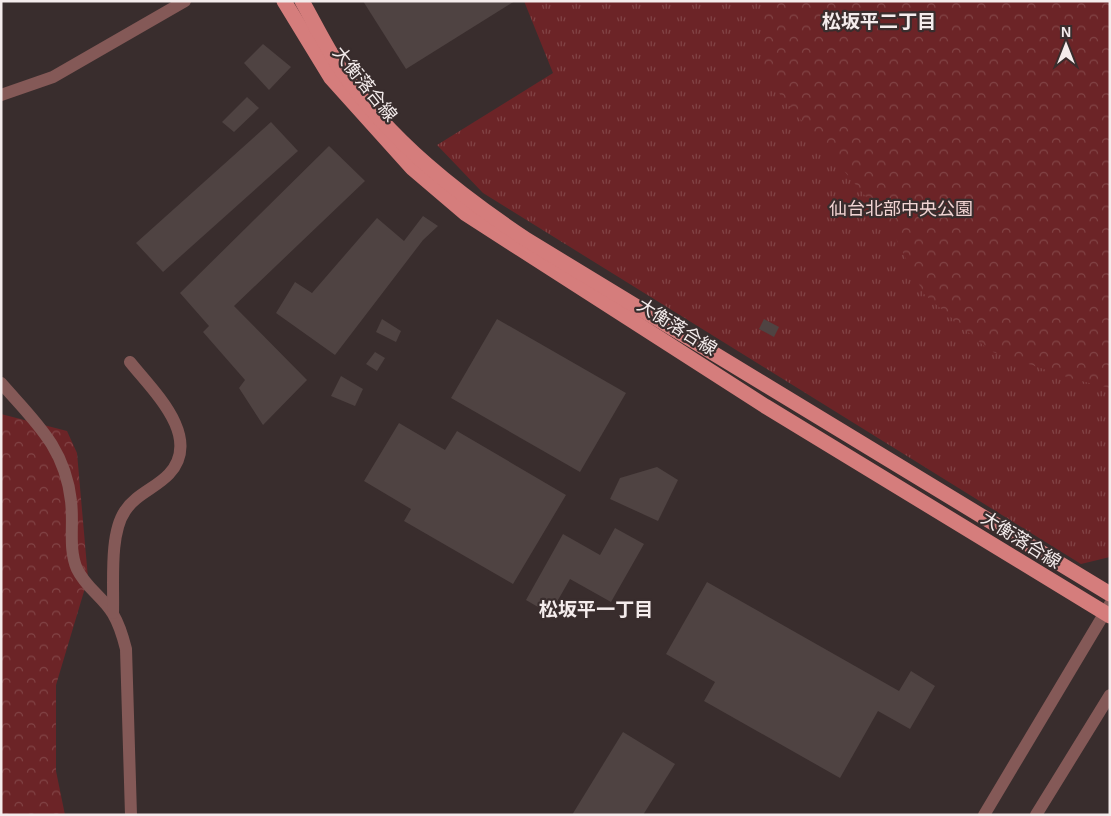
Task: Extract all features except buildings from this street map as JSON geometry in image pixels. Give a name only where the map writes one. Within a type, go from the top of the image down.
[{"type":"main road","name":"大衡落合線","points":[[284,1],[331,78],[412,168],[466,214],[765,406],[1108,611]]},
{"type":"main road","name":"大衡落合線","points":[[302,1],[342,71],[379,116],[419,158],[471,203],[527,240],[1110,594]]},
{"type":"street","points":[[1,95],[53,77],[185,1]]},
{"type":"street","points":[[112,613],[115,544],[124,511],[142,493],[169,474],[177,460],[180,444],[178,425],[130,362]]},
{"type":"street","points":[[1,383],[53,443],[63,461],[72,502],[73,547],[76,568],[87,586],[112,613],[126,649],[131,815]]},
{"type":"street","points":[[984,815],[1108,611]]},
{"type":"street","points":[[1036,815],[1110,695]]},
{"type":"green space","name":"仙台北部中央公園","points":[[524,1],[1110,1],[1110,557],[1081,564],[483,193],[437,145],[553,73]]},
{"type":"green space","points":[[766,1],[1110,1],[1110,388],[1073,379],[990,351],[924,294],[888,223],[781,96],[761,65],[761,41]]},
{"type":"green space","points":[[1,414],[67,431],[77,453],[88,578],[56,685],[56,771],[65,815],[1,815]]},
{"type":"district","name":"松坂平二丁目","points":[[879,21]]},
{"type":"district","name":"松坂平一丁目","points":[[596,609]]}]
